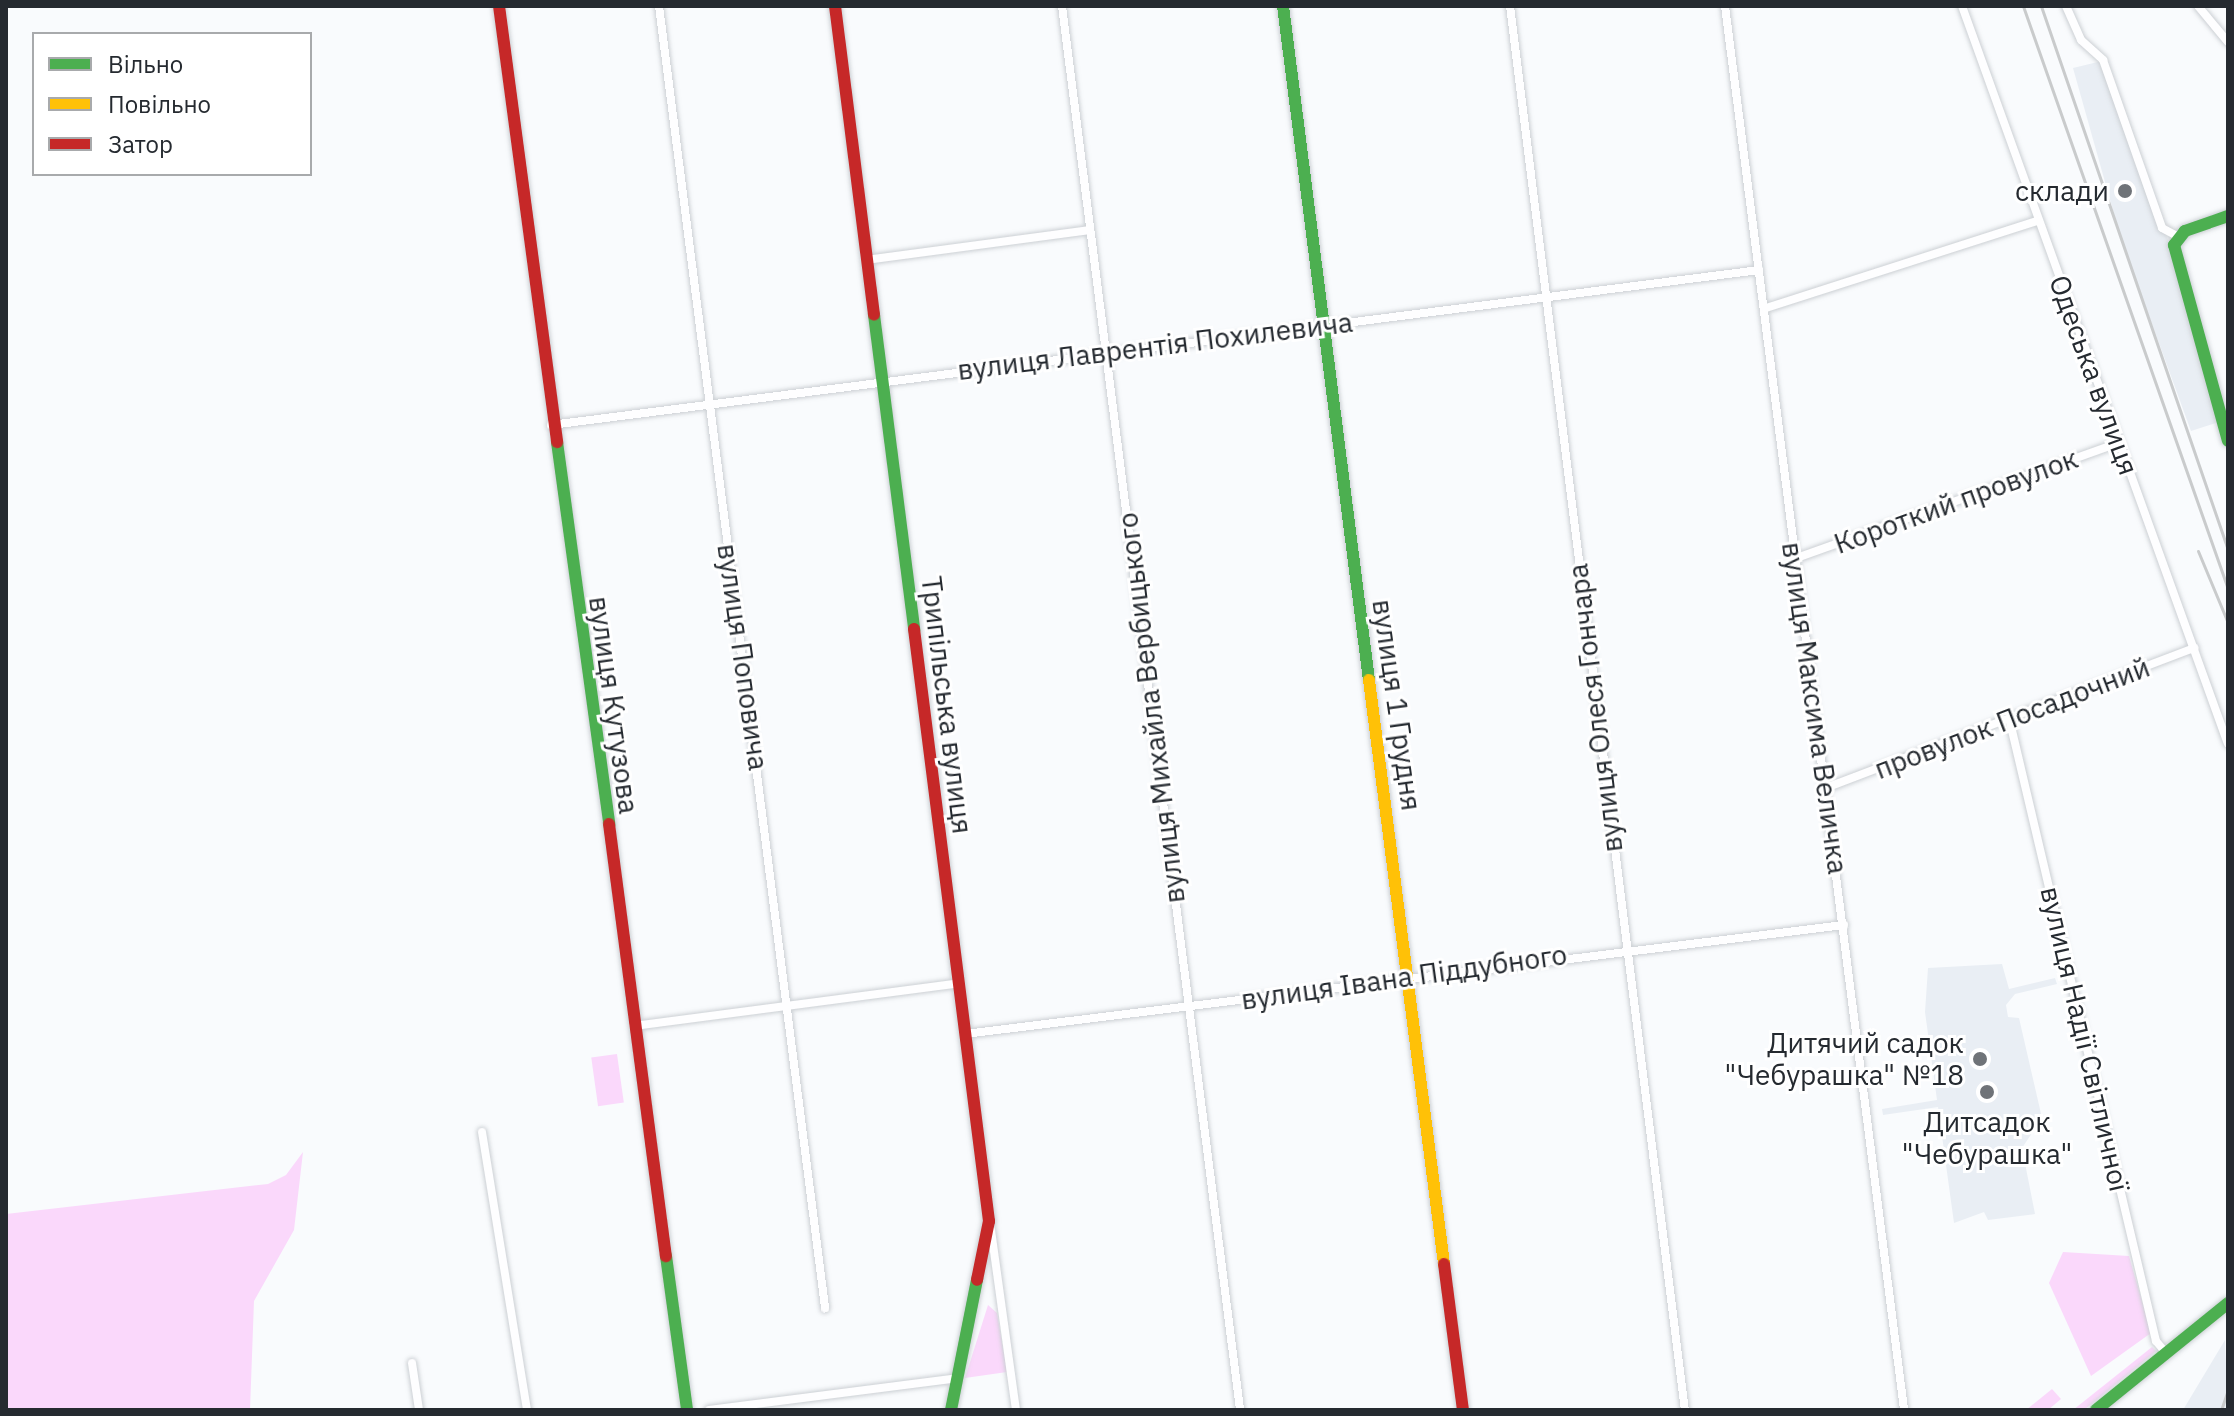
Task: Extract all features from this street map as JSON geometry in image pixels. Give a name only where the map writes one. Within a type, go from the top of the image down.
[{"type":"street","name":"вулиця Кутузова","points":[[499,6],[551,425],[687,1410]]},
{"type":"street","name":"вулиця Поповича","points":[[659,6],[825,1308]]},
{"type":"street","name":"Трипільська вулиця","points":[[835,6],[989,1221],[1016,1410]]},
{"type":"street","name":"вулиця Михайла Вербицького","points":[[1062,6],[1240,1410]]},
{"type":"street","name":"вулиця 1 Грудня","points":[[1283,6],[1463,1410]]},
{"type":"street","name":"вулиця Олеся Гончара","points":[[1510,6],[1624,948],[1685,1410]]},
{"type":"street","name":"вулиця Максима Величка","points":[[1725,6],[1766,308],[1794,559],[1828,787],[1904,1410]]},
{"type":"street","name":"Одеська вулиця","points":[[1962,6],[2228,744]]},
{"type":"street","points":[[2066,6],[2081,40],[2103,60],[2162,228],[2177,236],[2228,217]]},
{"type":"street","points":[[2198,6],[2228,42]]},
{"type":"street","points":[[1766,308],[2037,221]]},
{"type":"street","points":[[866,260],[1090,230]]},
{"type":"street","points":[[2177,236],[2177,259],[2228,441]]},
{"type":"street","name":"вулиця Лаврентія Похилевича","points":[[551,425],[708,400],[1546,300],[1759,270]]},
{"type":"street","name":"Короткий провулок","points":[[1794,559],[2118,443]]},
{"type":"street","name":"провулок Посадочний","points":[[1828,787],[2010,722],[2194,648]]},
{"type":"street","name":"вулиця Надії Світличної","points":[[2010,722],[2156,1341],[2166,1353]]},
{"type":"street","name":"вулиця Івана Піддубного","points":[[965,1034],[1624,948],[1844,925]]},
{"type":"street","points":[[634,1026],[789,1008],[959,983]]},
{"type":"street","points":[[482,1132],[527,1410]]},
{"type":"street","points":[[951,1410],[989,1221]]},
{"type":"street","points":[[2096,1410],[2228,1303]]},
{"type":"street","points":[[412,1363],[419,1410]]},
{"type":"street","points":[[709,1410],[774,1406],[959,1378]]},
{"type":"shaded area","points":[[2102,61],[2175,259],[2222,421],[2191,431],[2121,239],[2073,68]]},
{"type":"shaded area","name":"Дитячий садок \"Чебурашка\" №18","points":[[2002,964],[2009,989],[2055,978],[2057,984],[2015,994],[2006,1005],[2008,1017],[2019,1018],[2042,1118],[2022,1148],[2035,1214],[1988,1220],[1984,1212],[1954,1223],[1938,1107],[1883,1115],[1882,1109],[1937,1100],[1925,1012],[1928,968]]},
{"type":"shaded area","points":[[617,1054],[624,1103],[598,1106],[591,1058]]},
{"type":"shaded area","points":[[303,1152],[294,1230],[254,1301],[250,1410],[6,1410],[6,1214],[268,1184],[286,1175]]},
{"type":"shaded area","points":[[2063,1252],[2129,1256],[2151,1333],[2091,1376],[2049,1283]]},
{"type":"shaded area","points":[[988,1305],[997,1313],[1007,1372],[965,1378]]},
{"type":"shaded area","points":[[2225,1340],[2228,1410],[2183,1410]]},
{"type":"shaded area","points":[[2152,1347],[2156,1351],[2084,1410],[2073,1410]]},
{"type":"shaded area","points":[[2052,1389],[2061,1399],[2048,1410],[2026,1410]]},
{"type":"railway","points":[[2023,6],[2228,589]]},
{"type":"railway","points":[[2041,6],[2228,550]]},
{"type":"railway","points":[[2198,551],[2228,623]]},
{"type":"railway","points":[[2221,1410],[2228,1390]]},
{"type":"traffic: fast","points":[[1283,6],[1369,680]]},
{"type":"traffic: fast","points":[[2228,216],[2185,231],[2174,245],[2228,441]]},
{"type":"traffic: fast","points":[[874,315],[914,629]]},
{"type":"traffic: fast","points":[[557,442],[609,824]]},
{"type":"traffic: fast","points":[[666,1256],[687,1410]]},
{"type":"traffic: fast","points":[[951,1410],[977,1280]]},
{"type":"traffic: fast","points":[[2096,1410],[2228,1303]]},
{"type":"traffic: slow","points":[[1369,680],[1444,1264]]},
{"type":"traffic: jam","points":[[499,6],[557,442]]},
{"type":"traffic: jam","points":[[835,6],[874,315]]},
{"type":"traffic: jam","points":[[914,629],[989,1221],[977,1280]]},
{"type":"traffic: jam","points":[[609,824],[666,1256]]},
{"type":"traffic: jam","points":[[1444,1264],[1463,1410]]},
{"type":"place","name":"склади","points":[[2125,191]]},
{"type":"place","name":"Дитячий садок \"Чебурашка\" №18","points":[[1980,1059]]},
{"type":"place","name":"Дитсадок \"Чебурашка\"","points":[[1987,1092]]}]
